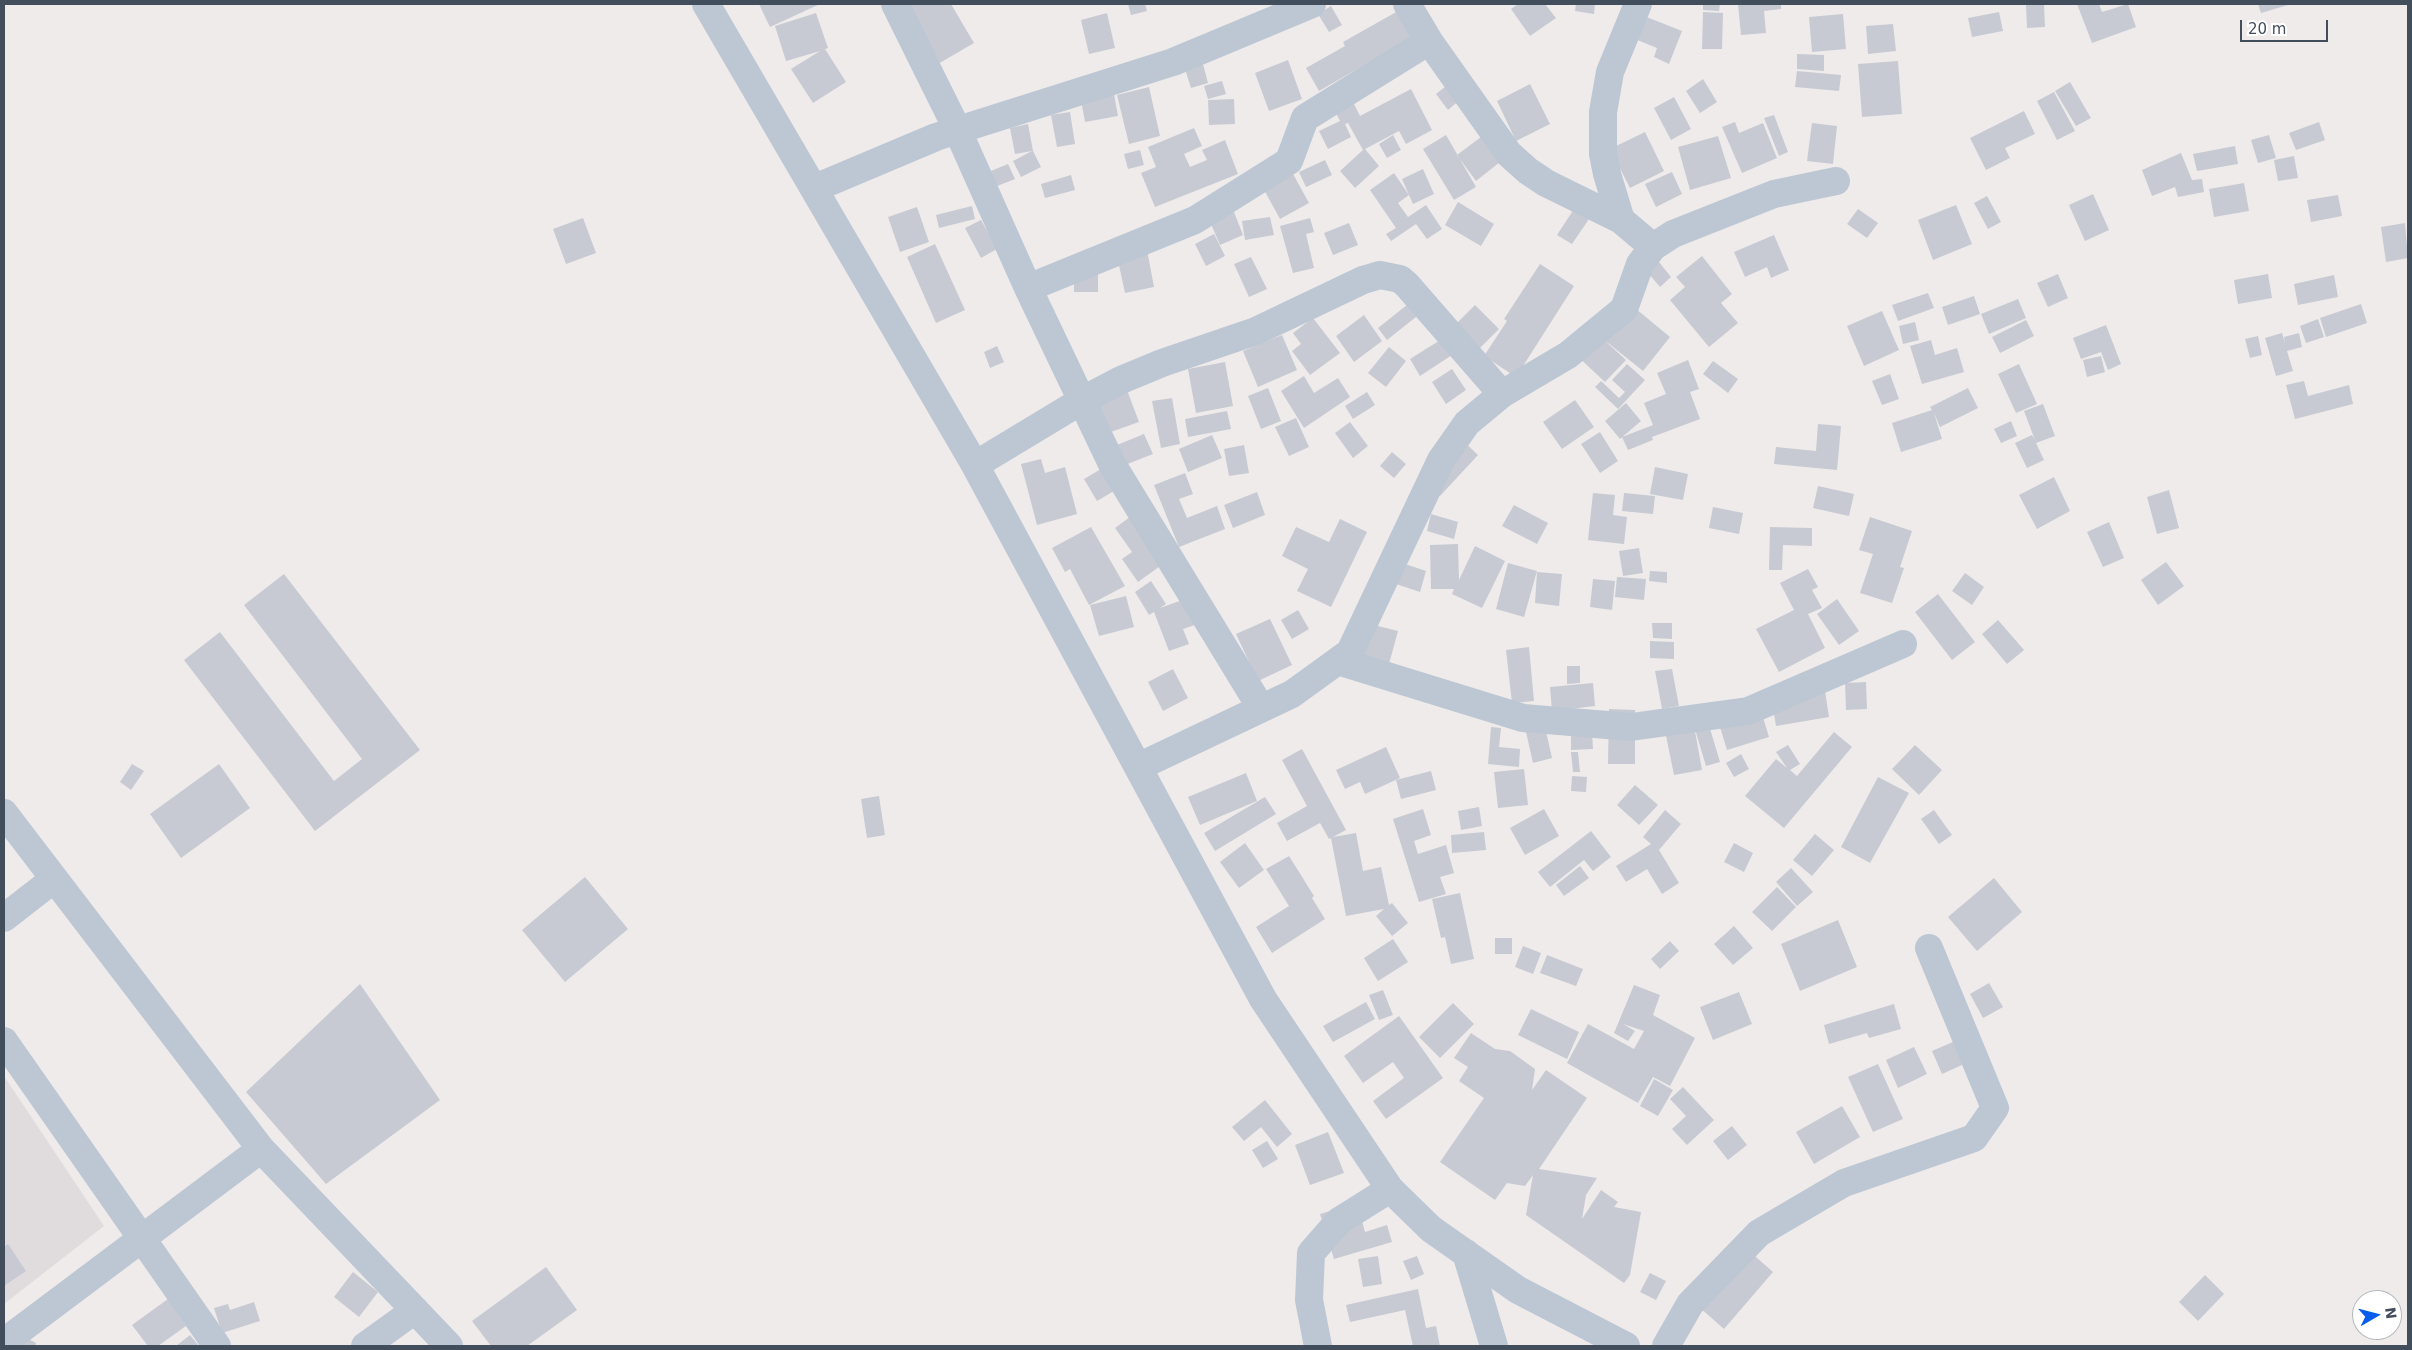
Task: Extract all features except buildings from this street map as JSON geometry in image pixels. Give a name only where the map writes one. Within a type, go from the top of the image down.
[{"type":"street","points":[[706,4],[975,465],[1263,999],[1390,1189],[1431,1229],[1518,1290],[1626,1346]]},
{"type":"street","points":[[895,4],[957,129],[1028,288],[1112,464],[1261,708]]},
{"type":"street","points":[[815,188],[914,145],[957,129],[1173,62],[1312,4]]},
{"type":"street","points":[[1406,4],[1429,41],[1509,154],[1528,171],[1546,183],[1621,220],[1652,247]]},
{"type":"street","points":[[1621,220],[1607,174],[1604,154],[1603,112],[1610,72],[1638,4]]},
{"type":"street","points":[[1028,288],[1195,220],[1289,161],[1305,118],[1429,41]]},
{"type":"street","points":[[1138,767],[1292,694],[1350,652],[1441,460],[1466,423],[1502,394],[1568,355],[1624,308],[1640,264],[1652,247],[1673,234],[1774,194],[1836,181]]},
{"type":"street","points":[[975,465],[1081,401],[1141,371],[1256,331],[1363,280],[1380,275],[1400,279],[1502,394]]},
{"type":"street","points":[[1338,661],[1523,718],[1632,727],[1748,711],[1903,644]]},
{"type":"street","points":[[4,813],[261,1149],[448,1346]]},
{"type":"street","points":[[4,918],[54,879]]},
{"type":"street","points":[[1666,1346],[1690,1304],[1759,1233],[1844,1183],[1974,1138],[1995,1108],[1929,948]]},
{"type":"street","points":[[4,1041],[216,1346]]},
{"type":"street","points":[[4,1342],[261,1149]]},
{"type":"street","points":[[1318,1346],[1309,1300],[1312,1253],[1339,1221],[1390,1189]]},
{"type":"street","points":[[1466,1254],[1494,1346]]},
{"type":"street","points":[[365,1346],[415,1310]]},
{"type":"shaded area","points":[[4,1076],[104,1226],[4,1304]]}]
